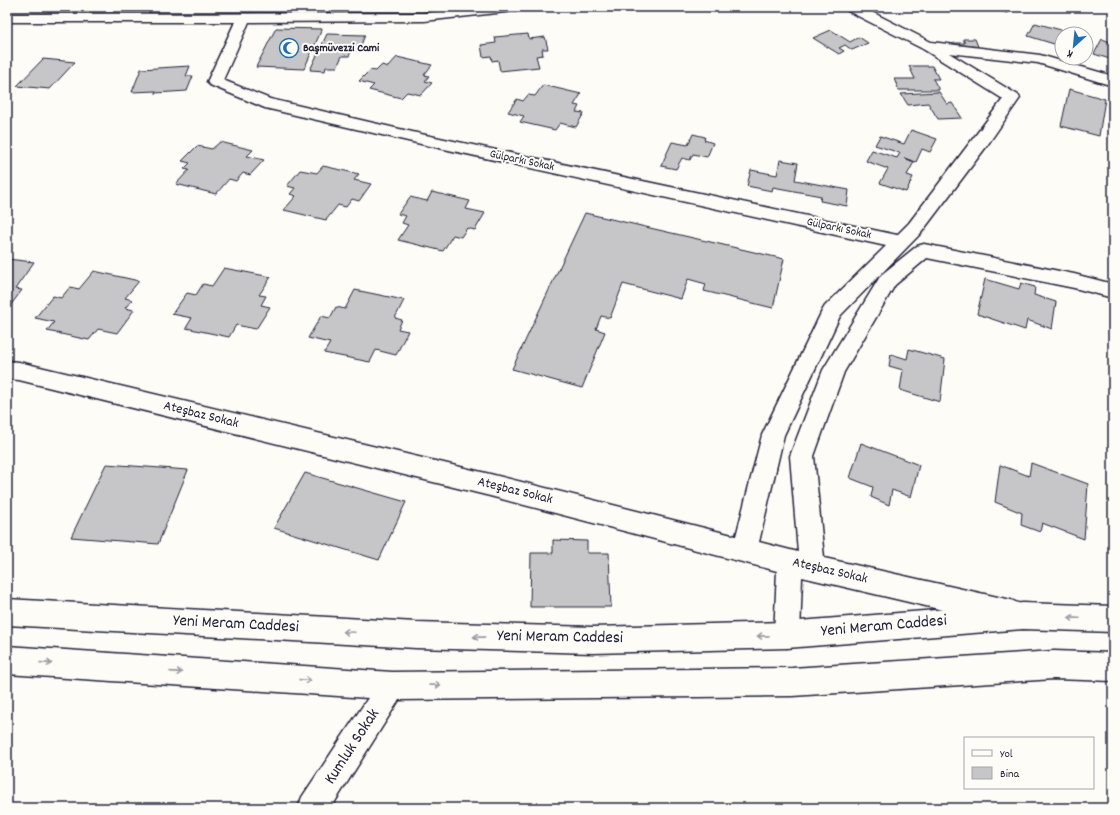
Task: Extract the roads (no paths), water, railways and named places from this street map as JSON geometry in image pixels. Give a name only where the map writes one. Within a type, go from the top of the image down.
[{"type":"street","points":[[7,18],[424,17],[515,7]]},
{"type":"street","points":[[745,550],[773,435],[832,311],[924,216],[980,143],[1012,98],[928,46],[851,7]]},
{"type":"street","name":"Gülparkı Sokak","points":[[244,18],[215,82],[265,103],[428,141],[900,242]]},
{"type":"street","points":[[928,46],[1040,59],[1113,81]]},
{"type":"street","points":[[787,635],[801,564],[802,456],[834,370],[888,280],[924,251],[1074,281],[1113,291]]},
{"type":"street","name":"Ateşbaz Sokak","points":[[7,370],[19,370],[474,481],[801,564],[1023,616]]},
{"type":"street","name":"Yeni Meram Caddesi","points":[[7,612],[416,636],[593,640],[787,635],[1023,616],[1113,619]]},
{"type":"street","points":[[7,660],[392,686],[792,682],[1054,665],[1113,667]]},
{"type":"street","name":"Kumluk Sokak","points":[[314,808],[392,686]]},
{"type":"place","name":"Başmüvezzi Cami","points":[[289,48]]}]
